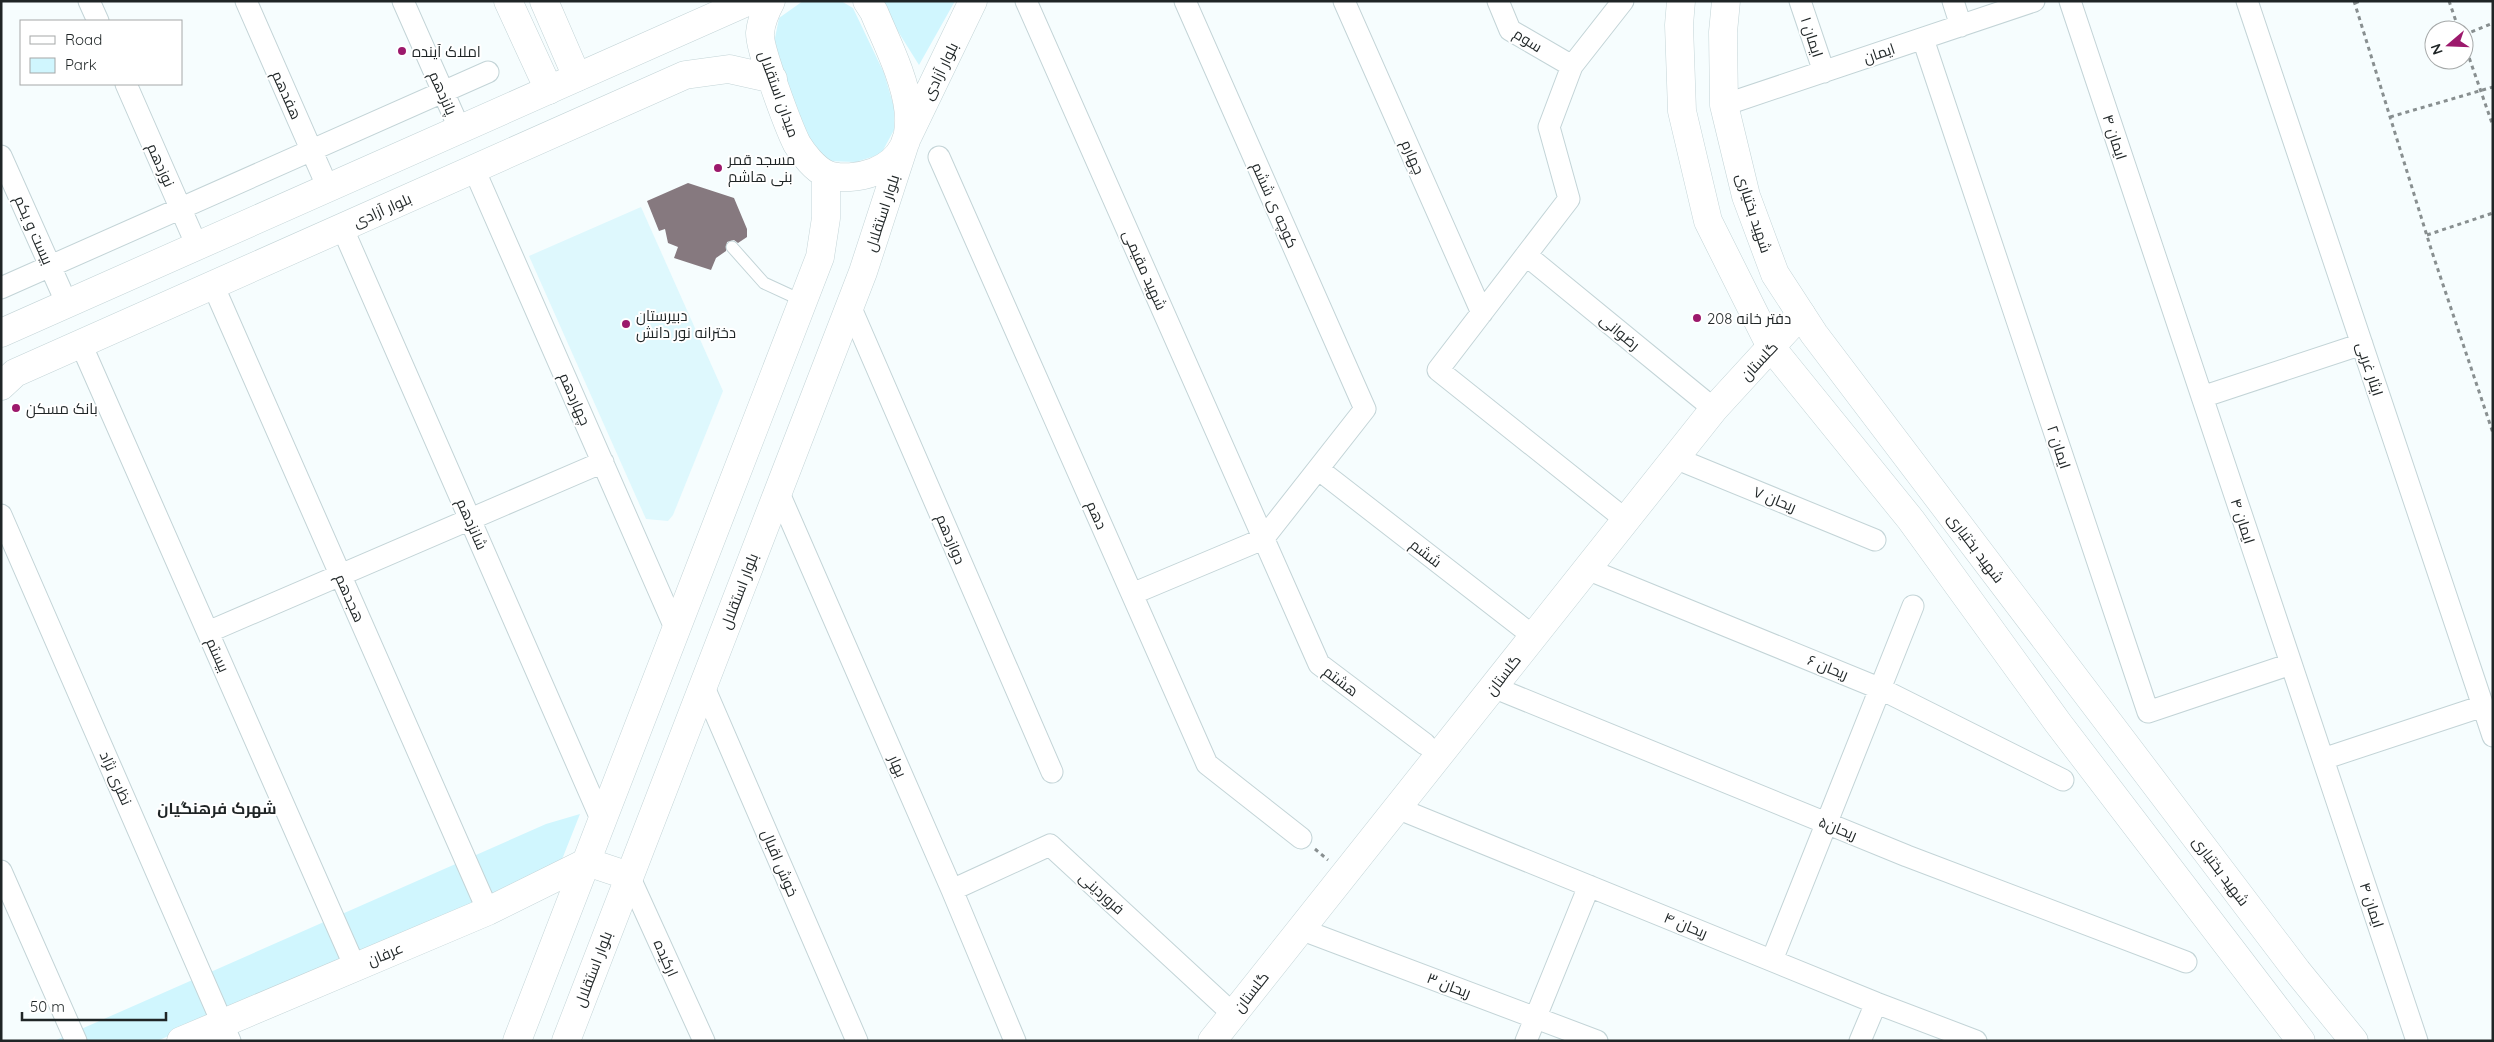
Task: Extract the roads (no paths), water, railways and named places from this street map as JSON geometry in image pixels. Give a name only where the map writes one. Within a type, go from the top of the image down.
[{"type":"main road","points":[[508,1],[549,90]]},
{"type":"main road","points":[[544,1],[577,78]]},
{"type":"main road","points":[[1,333],[577,78],[716,8],[749,1]]},
{"type":"main road","name":"میدان استقلال","points":[[771,1],[763,14],[760,35],[763,54],[798,144],[809,160],[826,174]]},
{"type":"main road","points":[[517,1041],[820,257],[826,218],[826,174],[863,176],[881,169],[896,156],[906,140],[911,121],[908,101],[874,12],[867,1]]},
{"type":"main road","name":"بلوار آزادی","points":[[906,140],[973,1]]},
{"type":"main road","points":[[1680,1],[1682,111],[1708,221],[1771,347],[1911,520],[2058,723],[2301,1041]]},
{"type":"main road","name":"شهید بختیاری","points":[[1726,1],[1723,32],[1724,105],[1746,196],[1775,274],[1814,334],[2274,940],[2354,1041]]},
{"type":"main road","name":"بلوار آزادی","points":[[1,386],[15,373],[685,75],[729,69],[773,79]]},
{"type":"main road","name":"بلوار استقلال","points":[[566,1041],[850,306],[906,140]]},
{"type":"main road","name":"گلستان","points":[[1212,1041],[1675,458],[1714,410],[1801,314]]},
{"type":"main road","points":[[586,862],[629,876]]},
{"type":"main road","name":"عرفان","points":[[181,1041],[226,1032],[356,967],[488,911],[586,862]]},
{"type":"main road","points":[[2245,967],[2274,940]]},
{"type":"street","points":[[89,1],[98,20]]},
{"type":"street","name":"هفدهم","points":[[246,1],[328,188]]},
{"type":"street","name":"پانزدهم","points":[[403,1],[460,130]]},
{"type":"street","name":"شهید مقیمی","points":[[1026,1],[1263,539]]},
{"type":"street","name":"کوچه ی ششم","points":[[1185,1],[1365,409],[1318,469]]},
{"type":"street","name":"چهارم","points":[[1344,1],[1482,312]]},
{"type":"street","name":"سوم","points":[[1498,1],[1510,30],[1572,66]]},
{"type":"street","points":[[1624,1],[1572,66],[1549,127],[1569,199],[1438,370],[1626,520]]},
{"type":"street","name":"ایمان ۱","points":[[1800,1],[1824,72]]},
{"type":"street","points":[[1953,1],[1961,26]]},
{"type":"street","name":"ایمان","points":[[1724,105],[2034,1]]},
{"type":"street","name":"ایمان ۴","points":[[2070,1],[2417,1041]]},
{"type":"street","name":"ایثار غربی","points":[[2247,1],[2493,736]]},
{"type":"street","name":"ایمان ۲","points":[[1923,38],[2148,712],[2291,664]]},
{"type":"street","points":[[1,288],[488,72]]},
{"type":"street","name":"نوزدهم","points":[[126,85],[197,246]]},
{"type":"street","name":"بیست و یکم","points":[[1,156],[67,304]]},
{"type":"street","name":"دهم","points":[[939,157],[1207,764],[1301,838]]},
{"type":"street","name":"چهاردهم","points":[[474,169],[676,630]]},
{"type":"street","name":"شانزدهم","points":[[342,228],[602,821]]},
{"type":"street","name":"رضوانی","points":[[1526,255],[1714,410]]},
{"type":"street","name":"هجدهم","points":[[213,285],[488,911]]},
{"type":"street","name":"دوازدهم","points":[[850,306],[1052,772]]},
{"type":"street","name":"بیستم","points":[[81,344],[356,967]]},
{"type":"street","points":[[2202,397],[2362,344]]},
{"type":"street","name":"ریحان ۷","points":[[1675,458],[1875,540]]},
{"type":"street","points":[[208,632],[603,462]]},
{"type":"street","points":[[1132,594],[1263,539],[1318,469]]},
{"type":"street","name":"ششم","points":[[1318,469],[1533,636]]},
{"type":"street","name":"بهار","points":[[778,492],[952,890],[1015,1041]]},
{"type":"street","name":"نظری نژاد","points":[[1,515],[226,1032]]},
{"type":"street","name":"هشتم","points":[[1263,539],[1319,664],[1425,744]]},
{"type":"street","name":"ریحان ۶","points":[[1587,569],[1881,689],[2064,780]]},
{"type":"street","points":[[1772,960],[1913,606]]},
{"type":"street","name":"خوش اقبال","points":[[703,685],[857,1041]]},
{"type":"street","name":"ریحان۵","points":[[1493,687],[1827,823],[2186,962]]},
{"type":"street","points":[[2323,759],[2483,706]]},
{"type":"street","name":"ریحان ۴","points":[[1397,808],[1976,1041]]},
{"type":"street","name":"فروردینی","points":[[952,890],[1050,846],[1233,1014]]},
{"type":"street","points":[[1,871],[76,1041]]},
{"type":"street","name":"ارکیده","points":[[629,876],[704,1041]]},
{"type":"street","points":[[1526,1041],[1589,886]]},
{"type":"street","name":"ریحان ۳","points":[[1300,929],[1597,1041]]},
{"type":"street","points":[[1860,1041],[1876,1002]]},
{"type":"lane","points":[[732,247],[764,283],[803,300]]},
{"type":"place","name":"املاک آینده","points":[[402,51]]},
{"type":"place","name":"مسجد قمر بنی هاشم","points":[[718,168]]},
{"type":"place","name":"دفتر خانه 208","points":[[1697,318]]},
{"type":"place","name":"دبیرستان دخترانه نور دانش","points":[[626,324]]},
{"type":"place","name":"بانک مسکن","points":[[16,408]]},
{"type":"district","name":"شهرک فرهنگیان","points":[[217,808]]}]
